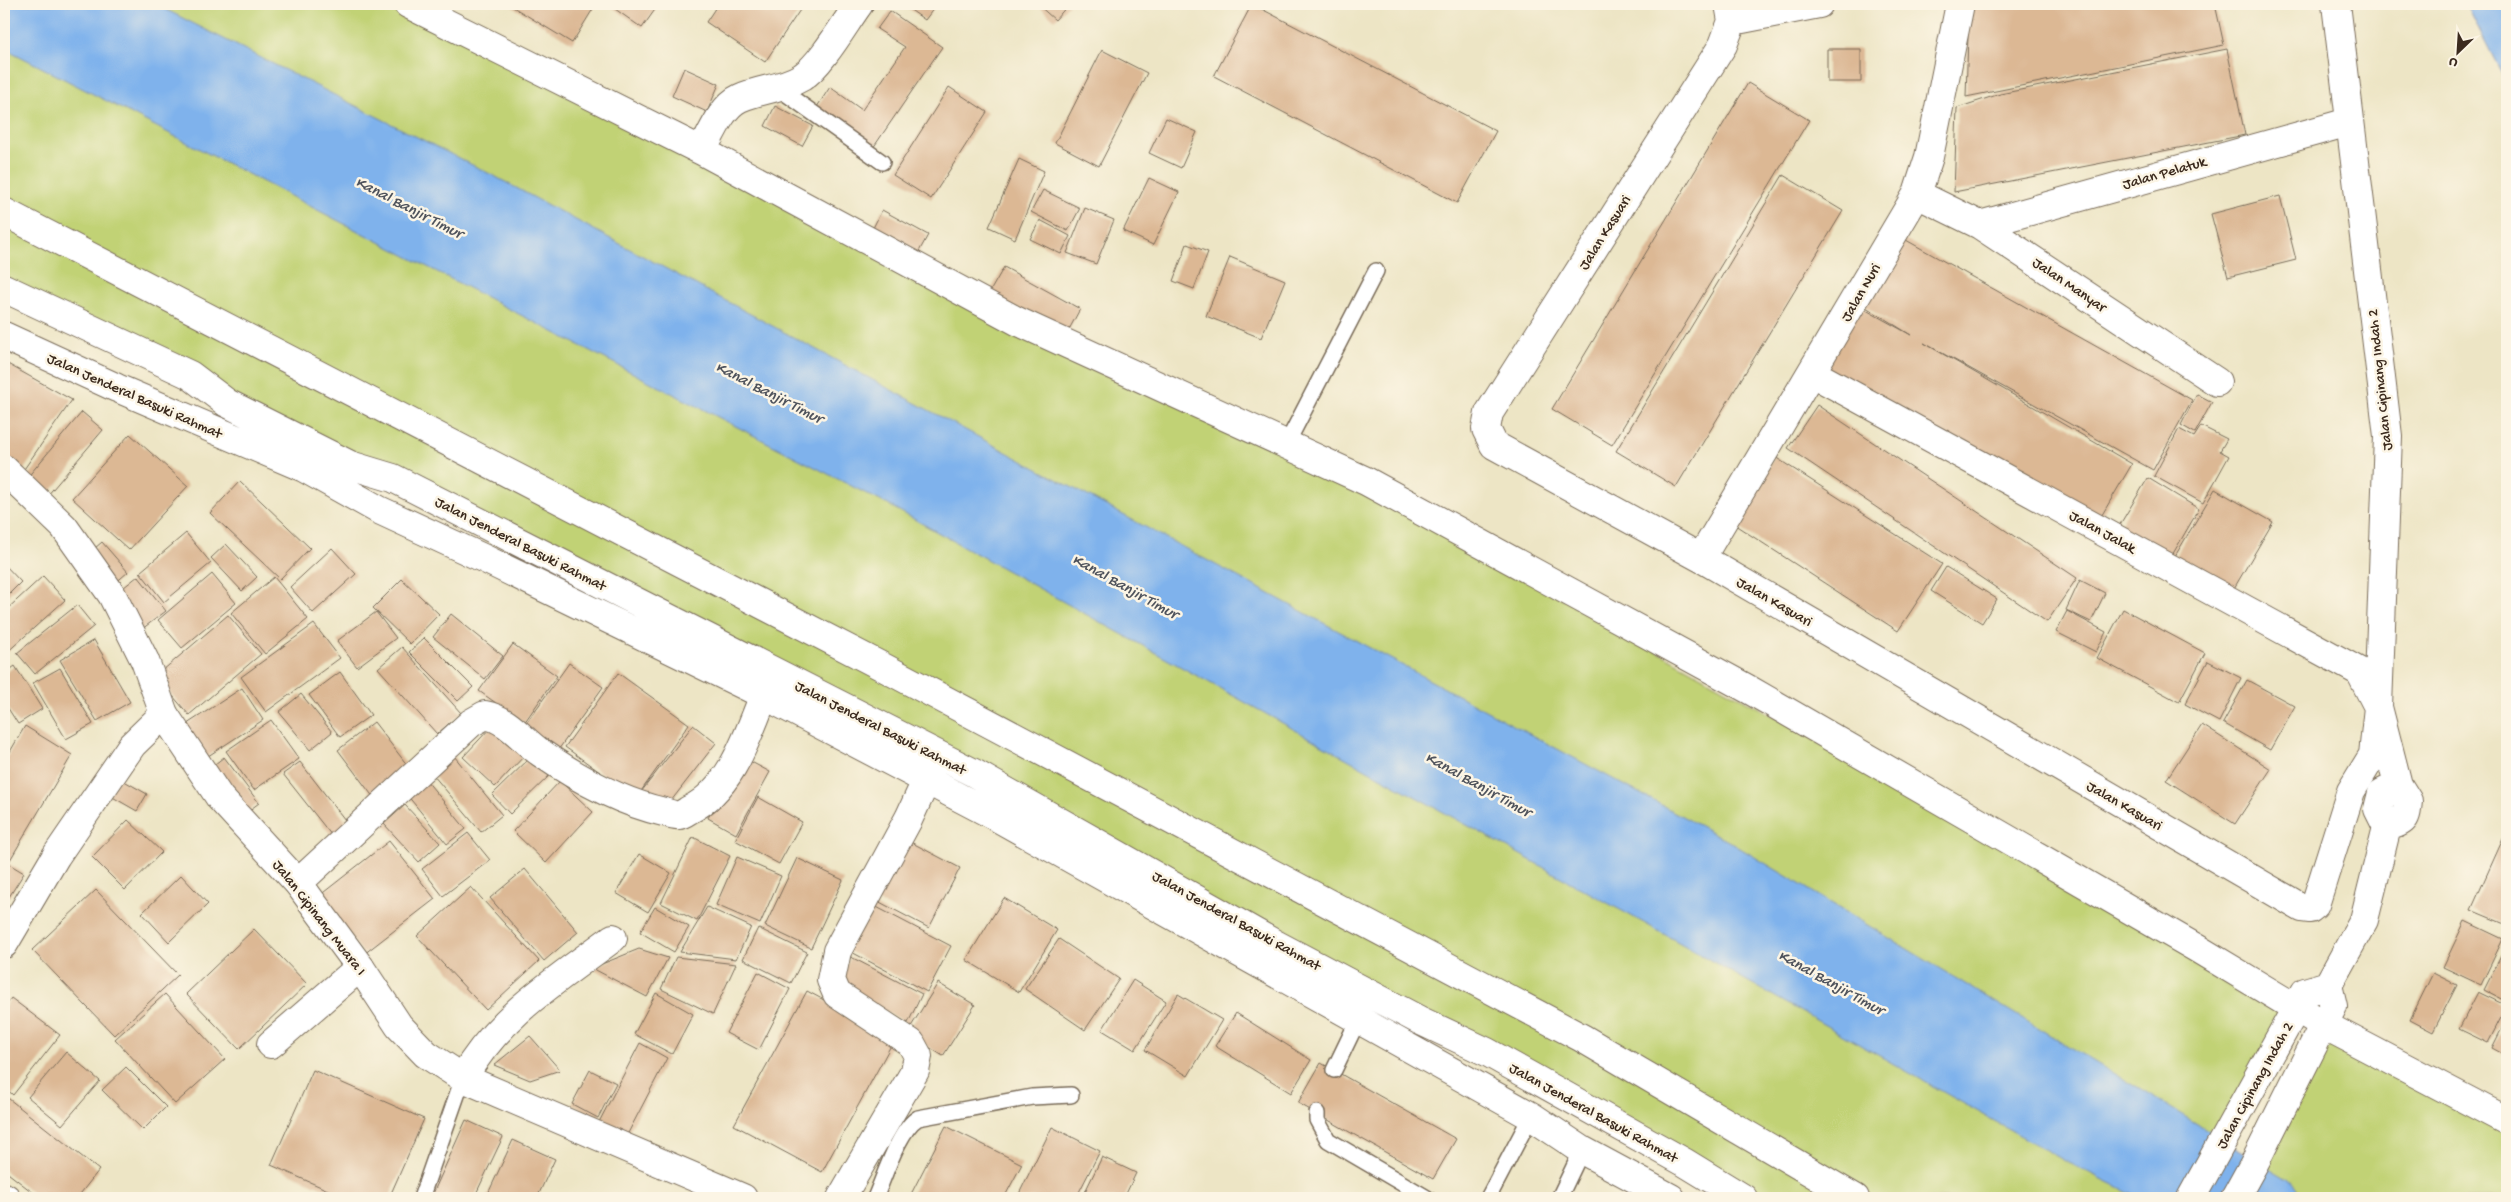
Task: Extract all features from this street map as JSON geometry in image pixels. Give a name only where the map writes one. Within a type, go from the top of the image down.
[{"type":"street","points":[[408,4],[702,151],[1017,321],[1366,481],[1748,689],[2324,1025],[2507,1121]]},
{"type":"street","points":[[702,151],[718,122],[739,98],[778,88],[803,76],[817,62],[859,4]]},
{"type":"street","points":[[1730,12],[1819,4]]},
{"type":"street","name":"Jalan Nuri","points":[[1701,558],[1917,194],[1929,157],[1960,4]]},
{"type":"street","name":"Jalan Cipinang Indah 2","points":[[2191,1198],[2296,1008],[2306,992],[2328,986],[2364,920],[2388,827],[2378,809],[2382,793],[2398,785],[2378,706],[2388,436],[2336,4]]},
{"type":"street","name":"Jalan Kasuari","points":[[1730,12],[1723,45],[1489,413],[1486,429],[1494,445],[1701,558],[2302,908],[2310,909],[2315,905],[2351,792],[2373,755],[2378,706]]},
{"type":"street","name":"Jalan Pelatuk","points":[[1980,224],[2349,122]]},
{"type":"street","name":"Jalan Manyar","points":[[1917,194],[1980,224],[2217,382]]},
{"type":"street","points":[[4,212],[874,662],[1574,1033],[1855,1198]]},
{"type":"street","name":"Jalan Jenderal Basuki Rahmat","points":[[4,288],[190,375],[227,403],[350,464],[393,478],[974,773],[1277,945],[1419,1020],[1487,1052],[1684,1162],[1743,1198]]},
{"type":"street","name":"Jalan Jenderal Basuki Rahmat","points":[[4,336],[117,388],[304,468],[379,510],[764,694],[999,819],[1531,1116],[1582,1150],[1671,1198]]},
{"type":"street","name":"Jalan Jalak","points":[[1812,372],[2360,672],[2378,706]]},
{"type":"street","name":"Jalan Cipinang Muara I","points":[[4,469],[64,527],[112,595],[145,661],[164,714],[220,798],[298,883],[406,1033],[426,1054],[463,1078],[743,1198]]},
{"type":"street","points":[[298,883],[471,723],[485,715],[498,717],[540,752],[578,777],[651,809],[679,815],[699,805],[712,794],[728,772],[746,740],[764,694]]},
{"type":"street","points":[[4,944],[56,856],[132,745],[164,714]]},
{"type":"street","points":[[842,1198],[915,1071],[918,1056],[911,1043],[837,994],[831,980],[837,951],[909,818],[926,781]]},
{"type":"street","points":[[463,1078],[476,1054],[516,1010],[613,938]]},
{"type":"street","points":[[271,1044],[360,967]]},
{"type":"street","points":[[2235,1198],[2324,1025],[2332,1006],[2328,986]]},
{"type":"lane","points":[[778,88],[882,162]]},
{"type":"lane","points":[[1286,445],[1376,271]]},
{"type":"lane","points":[[1334,1070],[1358,1020]]},
{"type":"lane","points":[[421,1198],[463,1078]]},
{"type":"lane","points":[[875,1198],[896,1151],[912,1122],[918,1118],[1032,1097],[1071,1095]]},
{"type":"lane","points":[[1317,1113],[1316,1120],[1328,1140],[1427,1198]]},
{"type":"lane","points":[[1488,1198],[1531,1116]]},
{"type":"lane","points":[[1559,1198],[1582,1150]]},
{"type":"green space","points":[[4,4],[407,4],[1286,445],[2296,1007],[2190,1198],[1743,1198],[1213,907],[4,288]]},
{"type":"green space","points":[[2324,1025],[2507,1121],[2507,1198],[2306,1198],[2289,1180],[2256,1160]]},
{"type":"water","name":"Kanal Banjir Timur","points":[[4,4],[155,4],[496,177],[1730,842],[2290,1180],[2306,1198],[2141,1198],[2065,1161],[1680,943],[892,507],[4,48]]},
{"type":"water","points":[[2466,4],[2507,4],[2507,84]]},
{"type":"building","points":[[508,4],[596,4],[572,43]]},
{"type":"building","points":[[608,4],[659,4],[642,28]]},
{"type":"building","points":[[718,4],[804,4],[765,62],[706,22]]},
{"type":"building","points":[[902,4],[937,4],[925,20]]},
{"type":"building","points":[[1037,4],[1069,4],[1055,20]]},
{"type":"building","points":[[1252,4],[1496,131],[1457,203],[1214,76]]},
{"type":"building","points":[[1969,4],[2215,4],[2224,45],[1966,97]]},
{"type":"building","points":[[890,11],[942,47],[873,148],[815,110],[830,87],[862,110],[905,47],[877,29]]},
{"type":"building","points":[[1827,49],[1861,49],[1861,82],[1827,82]]},
{"type":"building","points":[[2227,49],[2245,135],[1954,192],[1957,108],[2000,94]]},
{"type":"building","points":[[1102,50],[1147,73],[1099,166],[1055,143]]},
{"type":"building","points":[[684,68],[719,84],[707,112],[672,96]]},
{"type":"building","points":[[1748,83],[1809,120],[1612,445],[1552,409]]},
{"type":"building","points":[[949,87],[987,112],[931,199],[893,175]]},
{"type":"building","points":[[775,106],[813,126],[802,146],[765,126]]},
{"type":"building","points":[[1166,118],[1197,132],[1181,168],[1149,153]]},
{"type":"building","points":[[1019,159],[1044,171],[1015,239],[989,227]]},
{"type":"building","points":[[1783,175],[1843,211],[1676,487],[1616,451]]},
{"type":"building","points":[[1149,178],[1179,192],[1153,245],[1123,231]]},
{"type":"building","points":[[1043,190],[1080,208],[1068,231],[1031,212]]},
{"type":"building","points":[[2280,196],[2296,260],[2228,277],[2211,214]]},
{"type":"building","points":[[1085,208],[1114,220],[1096,264],[1067,253]]},
{"type":"building","points":[[882,210],[928,235],[916,257],[870,234]]},
{"type":"building","points":[[1040,220],[1070,236],[1061,254],[1030,239]]},
{"type":"building","points":[[1897,235],[2192,400],[2153,470],[1924,343],[2132,464],[2096,525],[1822,366],[1857,305],[1911,335],[1861,304]]},
{"type":"building","points":[[1187,244],[1208,252],[1194,289],[1173,281]]},
{"type":"building","points":[[1230,257],[1285,280],[1261,338],[1206,316]]},
{"type":"building","points":[[1004,267],[1080,309],[1065,337],[988,295]]},
{"type":"building","points":[[4,362],[72,400],[20,475],[4,462]]},
{"type":"building","points":[[2197,394],[2212,402],[2195,433],[2181,425]]},
{"type":"building","points":[[1817,405],[2077,578],[2047,622],[1788,448]]},
{"type":"building","points":[[82,412],[103,430],[47,496],[26,479]]},
{"type":"building","points":[[2201,426],[2227,439],[2220,451],[2229,456],[2203,503],[2154,476],[2179,429],[2194,437]]},
{"type":"building","points":[[130,434],[188,486],[129,550],[72,498]]},
{"type":"building","points":[[1775,457],[1942,564],[1898,631],[1732,523]]},
{"type":"building","points":[[2148,478],[2199,509],[2171,557],[2119,526]]},
{"type":"building","points":[[240,481],[310,548],[280,579],[210,513]]},
{"type":"building","points":[[2215,489],[2273,522],[2233,590],[2175,556]]},
{"type":"building","points":[[186,533],[211,563],[164,602],[140,572]]},
{"type":"building","points":[[102,542],[128,572],[113,585],[87,555]]},
{"type":"building","points":[[226,544],[257,577],[242,591],[211,558]]},
{"type":"building","points":[[332,548],[356,574],[313,613],[290,587]]},
{"type":"building","points":[[4,564],[21,582],[4,599]]},
{"type":"building","points":[[1946,567],[1997,599],[1982,623],[1931,591]]},
{"type":"building","points":[[212,574],[236,603],[182,648],[158,620]]},
{"type":"building","points":[[43,576],[65,600],[4,655],[4,612]]},
{"type":"building","points":[[138,576],[166,611],[142,629],[114,595]]},
{"type":"building","points":[[274,577],[308,619],[265,654],[231,613]]},
{"type":"building","points":[[402,579],[439,614],[410,644],[373,608]]},
{"type":"building","points":[[2080,580],[2105,593],[2091,622],[2066,610]]},
{"type":"building","points":[[77,605],[94,626],[35,674],[17,653]]},
{"type":"building","points":[[2123,609],[2205,653],[2179,702],[2097,658]]},
{"type":"building","points":[[2067,611],[2106,632],[2096,652],[2056,632]]},
{"type":"building","points":[[376,612],[396,638],[357,667],[337,641]]},
{"type":"building","points":[[451,614],[503,656],[485,679],[433,637]]},
{"type":"building","points":[[228,615],[261,654],[189,715],[156,676]]},
{"type":"building","points":[[314,624],[340,658],[266,712],[241,677]]},
{"type":"building","points":[[424,638],[473,687],[458,701],[409,652]]},
{"type":"building","points":[[94,640],[130,702],[97,721],[60,660]]},
{"type":"building","points":[[513,644],[557,676],[524,723],[479,691]]},
{"type":"building","points":[[402,647],[461,713],[437,734],[378,668]]},
{"type":"building","points":[[2208,661],[2241,678],[2219,722],[2185,704]]},
{"type":"building","points":[[569,663],[603,687],[556,753],[522,729]]},
{"type":"building","points":[[15,666],[42,709],[18,724],[4,702],[4,674]]},
{"type":"building","points":[[60,668],[93,724],[66,739],[33,683]]},
{"type":"building","points":[[340,672],[371,715],[340,737],[309,695]]},
{"type":"building","points":[[618,673],[689,724],[636,798],[565,747]]},
{"type":"building","points":[[2247,680],[2295,706],[2270,750],[2223,723]]},
{"type":"building","points":[[242,688],[263,720],[199,762],[178,730]]},
{"type":"building","points":[[301,694],[332,732],[310,750],[279,712]]},
{"type":"building","points":[[271,720],[299,759],[254,790],[226,751]]},
{"type":"building","points":[[374,722],[411,770],[374,798],[338,750]]},
{"type":"building","points":[[494,724],[526,754],[495,787],[463,757]]},
{"type":"building","points":[[693,725],[716,743],[664,810],[641,792]]},
{"type":"building","points":[[2202,725],[2271,769],[2235,824],[2166,780]]},
{"type":"building","points":[[25,726],[72,755],[10,860],[4,857],[4,762]]},
{"type":"building","points":[[450,751],[502,815],[481,832],[428,769]]},
{"type":"building","points":[[535,753],[553,772],[510,814],[492,795]]},
{"type":"building","points":[[224,757],[259,803],[240,817],[205,772]]},
{"type":"building","points":[[742,757],[770,772],[736,834],[708,818]]},
{"type":"building","points":[[300,762],[352,829],[336,841],[283,774]]},
{"type":"building","points":[[119,778],[147,794],[137,811],[109,795]]},
{"type":"building","points":[[426,780],[466,829],[447,844],[407,795]]},
{"type":"building","points":[[560,781],[593,812],[546,863],[513,831]]},
{"type":"building","points":[[758,797],[802,822],[779,864],[735,840]]},
{"type":"building","points":[[405,805],[440,843],[419,862],[384,824]]},
{"type":"building","points":[[128,820],[162,852],[125,890],[92,857]]},
{"type":"building","points":[[2507,830],[2507,925],[2471,910]]},
{"type":"building","points":[[468,833],[490,860],[443,896],[422,869]]},
{"type":"building","points":[[693,837],[730,856],[697,921],[661,903]]},
{"type":"building","points":[[901,837],[960,868],[929,928],[870,897]]},
{"type":"building","points":[[389,841],[435,899],[364,954],[319,896]]},
{"type":"building","points":[[639,854],[671,873],[648,912],[616,893]]},
{"type":"building","points":[[737,857],[781,876],[760,924],[716,905]]},
{"type":"building","points":[[797,858],[843,880],[811,948],[765,926]]},
{"type":"building","points":[[4,861],[24,873],[4,905]]},
{"type":"building","points":[[525,869],[578,932],[544,961],[490,898]]},
{"type":"building","points":[[181,875],[208,904],[169,942],[142,913]]},
{"type":"building","points":[[471,887],[539,961],[486,1010],[417,936]]},
{"type":"building","points":[[96,890],[178,975],[114,1035],[32,950]]},
{"type":"building","points":[[1004,898],[1057,930],[1019,992],[966,960]]},
{"type":"building","points":[[865,901],[951,946],[927,992],[842,947]]},
{"type":"building","points":[[655,907],[689,927],[674,952],[640,932]]},
{"type":"building","points":[[707,907],[751,927],[736,959],[680,952]]},
{"type":"building","points":[[2465,921],[2503,939],[2481,985],[2443,967]]},
{"type":"building","points":[[758,928],[807,952],[791,983],[743,959]]},
{"type":"building","points":[[254,929],[307,984],[239,1049],[186,994]]},
{"type":"building","points":[[1059,939],[1119,979],[1085,1030],[1025,989]]},
{"type":"building","points":[[2507,944],[2507,1002],[2484,990]]},
{"type":"building","points":[[639,949],[668,958],[647,997],[592,968]]},
{"type":"building","points":[[676,957],[736,964],[713,1014],[661,989]]},
{"type":"building","points":[[851,957],[922,994],[908,1023],[835,985]]},
{"type":"building","points":[[758,972],[790,989],[759,1050],[726,1033]]},
{"type":"building","points":[[2433,973],[2457,985],[2433,1032],[2410,1020]]},
{"type":"building","points":[[1133,980],[1166,1001],[1135,1050],[1102,1030]]},
{"type":"building","points":[[938,983],[975,1005],[943,1056],[907,1033]]},
{"type":"building","points":[[807,991],[895,1038],[822,1172],[734,1125]]},
{"type":"building","points":[[2478,992],[2507,1006],[2488,1043],[2459,1029]]},
{"type":"building","points":[[656,993],[693,1014],[672,1054],[634,1034]]},
{"type":"building","points":[[165,994],[225,1059],[175,1104],[115,1039]]},
{"type":"building","points":[[1178,994],[1222,1020],[1188,1076],[1145,1050]]},
{"type":"building","points":[[11,998],[60,1035],[13,1095],[4,1087],[4,1008]]},
{"type":"building","points":[[1236,1013],[1311,1060],[1291,1093],[1215,1046]]},
{"type":"building","points":[[2507,1018],[2507,1056],[2492,1048]]},
{"type":"building","points":[[530,1036],[560,1070],[530,1080],[494,1065]]},
{"type":"building","points":[[640,1043],[667,1058],[625,1139],[598,1124]]},
{"type":"building","points":[[66,1052],[100,1081],[62,1125],[28,1097]]},
{"type":"building","points":[[1321,1063],[1456,1139],[1433,1179],[1298,1103]]},
{"type":"building","points":[[126,1067],[166,1107],[143,1130],[102,1090]]},
{"type":"building","points":[[313,1070],[424,1119],[389,1198],[346,1198],[271,1165]]},
{"type":"building","points":[[590,1070],[616,1083],[598,1118],[572,1104]]},
{"type":"building","points":[[4,1095],[99,1170],[77,1198],[40,1198],[4,1170]]},
{"type":"building","points":[[466,1120],[503,1137],[474,1198],[431,1198]]},
{"type":"building","points":[[946,1126],[1022,1164],[1004,1198],[909,1198]]},
{"type":"building","points":[[1052,1127],[1100,1151],[1076,1198],[1017,1198]]},
{"type":"building","points":[[513,1140],[555,1159],[537,1198],[486,1198]]},
{"type":"building","points":[[1102,1157],[1136,1173],[1124,1198],[1082,1198]]}]
